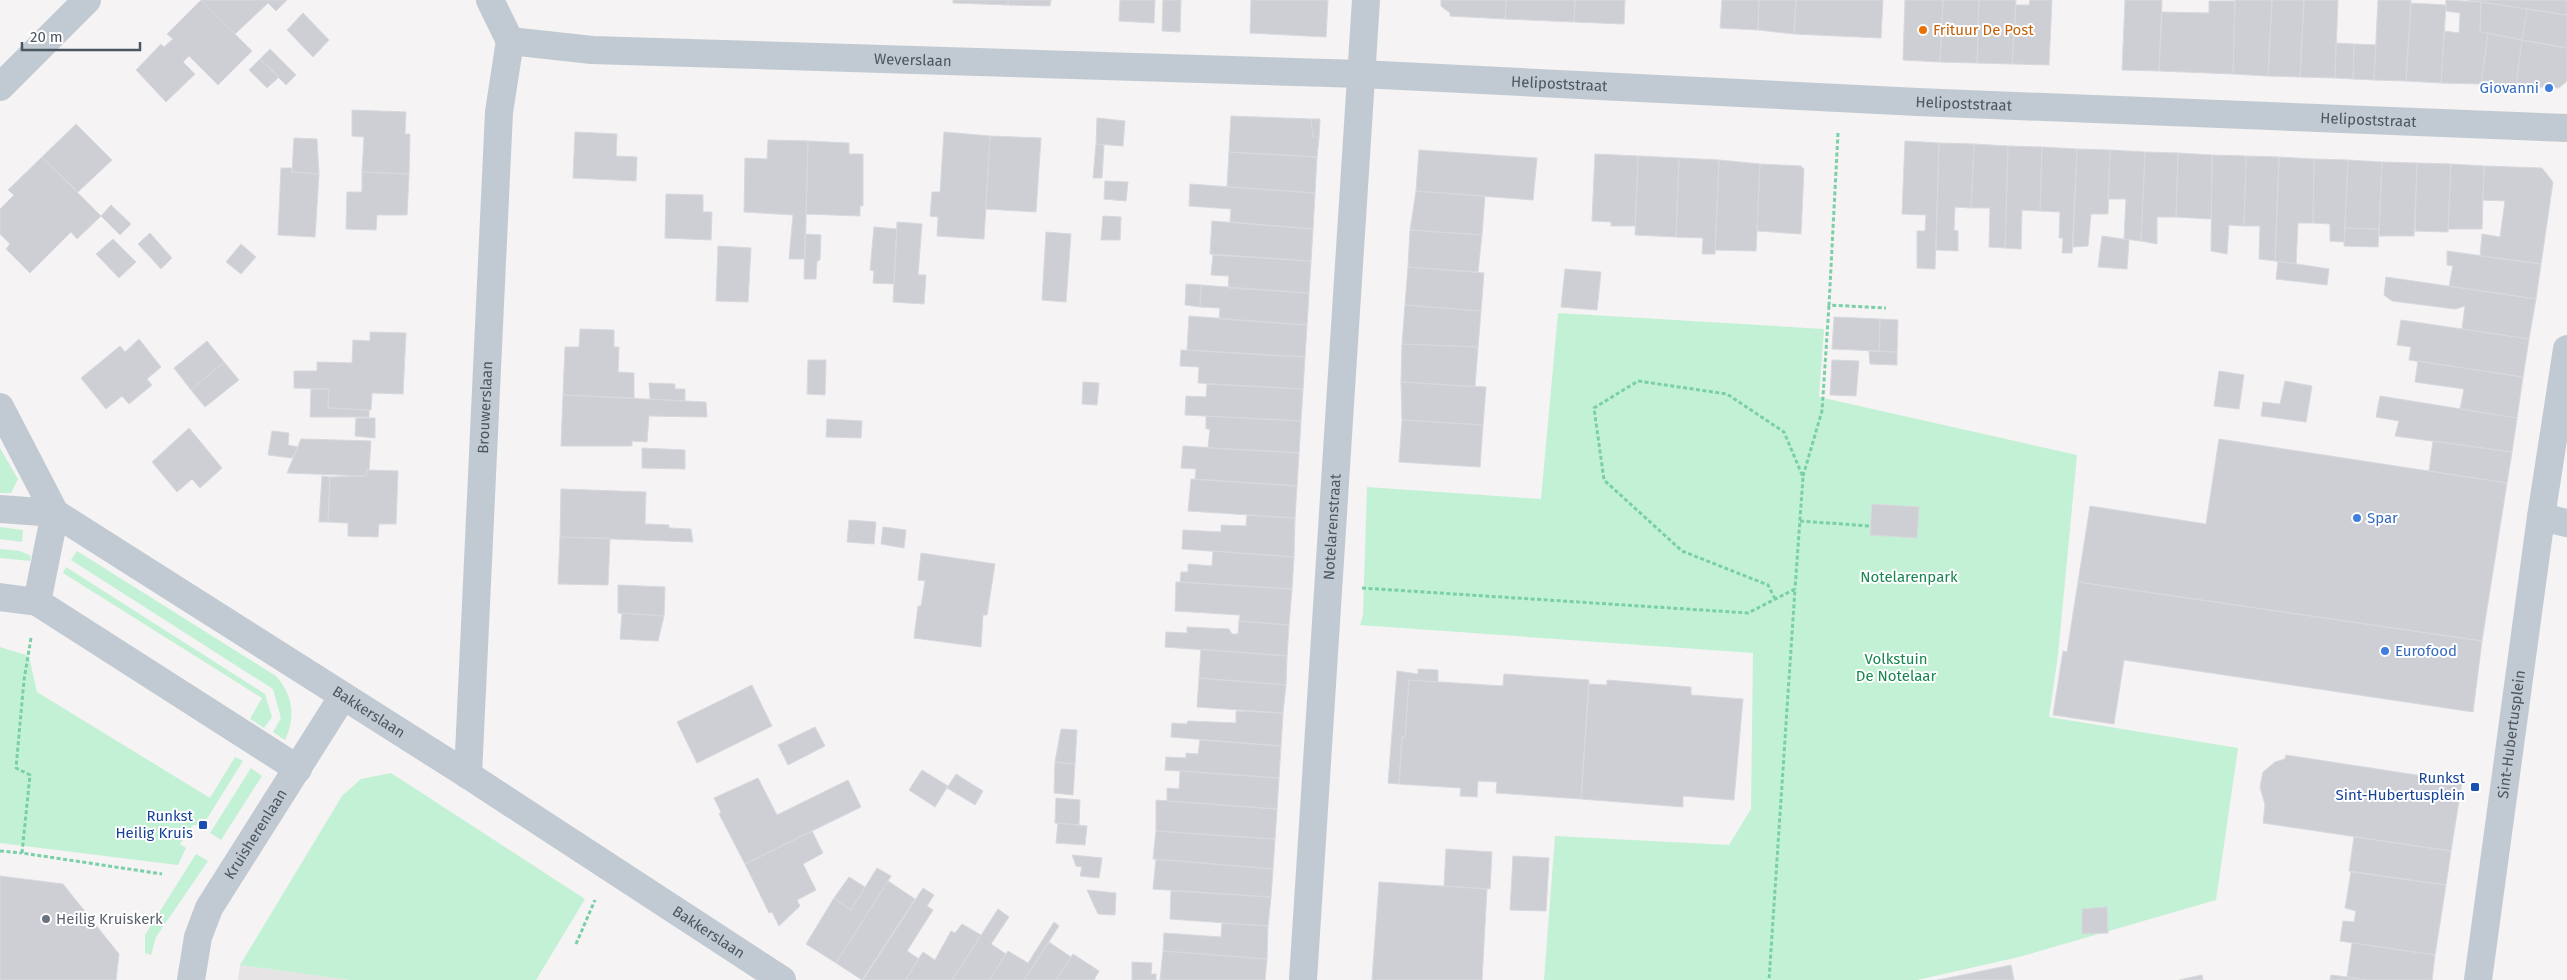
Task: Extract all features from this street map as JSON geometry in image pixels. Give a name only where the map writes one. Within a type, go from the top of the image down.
[{"type":"street","points":[[0,87],[87,0]]},
{"type":"street","points":[[490,0],[510,41]]},
{"type":"street","name":"Notelarenstraat","points":[[1302,980],[1366,0]]},
{"type":"street","name":"Weverslaan","points":[[510,41],[592,50],[1360,74]]},
{"type":"street","name":"Brouwerslaan","points":[[468,775],[498,112],[510,41]]},
{"type":"street","name":"Helipoststraat","points":[[1360,74],[1840,98],[2567,128]]},
{"type":"street","name":"Sint-Hubertusplein","points":[[2478,980],[2554,520],[2567,349]]},
{"type":"street","points":[[0,407],[55,514],[37,602]]},
{"type":"street","points":[[0,509],[55,514]]},
{"type":"street","name":"Bakkerslaan","points":[[55,514],[468,775],[782,980]]},
{"type":"street","points":[[0,597],[37,602],[298,769]]},
{"type":"street","name":"Kruisherenlaan","points":[[191,980],[198,937],[209,908],[343,696]]},
{"type":"path","points":[[1769,980],[1802,477],[1822,411],[1840,98]]},
{"type":"path","points":[[1829,305],[1886,308]]},
{"type":"path","points":[[1775,599],[1768,585],[1682,551],[1604,480],[1594,408],[1638,381],[1727,394],[1784,432],[1802,477]]},
{"type":"path","points":[[1800,521],[1870,526]]},
{"type":"path","points":[[1328,585],[1748,613],[1795,589]]},
{"type":"path","points":[[22,853],[30,775],[16,768],[24,680],[37,602]]},
{"type":"path","points":[[0,851],[162,874]]},
{"type":"path","points":[[576,944],[595,899]]},
{"type":"shaded area","points":[[240,965],[350,980],[238,980]]},
{"type":"green space","name":"Notelarenpark","points":[[1558,313],[1824,329],[1819,397],[2077,455],[2058,655],[2049,717],[2238,748],[2216,900],[2019,957],[1917,980],[1544,980],[1555,836],[1729,845],[1751,809],[1753,653],[1360,625],[1363,615],[1367,487],[1541,499]]},
{"type":"green space","points":[[0,448],[18,479],[11,493],[0,493]]},
{"type":"green space","points":[[0,527],[23,530],[22,542],[0,539]]},
{"type":"green space","points":[[0,549],[20,551],[31,556],[30,561],[0,558]]},
{"type":"green space","points":[[77,551],[276,676],[286,691],[291,706],[291,723],[285,740],[273,732],[281,718],[273,689],[71,560]]},
{"type":"green space","points":[[66,567],[265,694],[272,717],[264,728],[250,719],[262,698],[63,573]]},
{"type":"green space","points":[[0,647],[29,656],[37,692],[210,798],[235,757],[243,761],[203,825],[193,825],[180,844],[186,848],[178,865],[0,843]]},
{"type":"green space","points":[[251,768],[262,776],[221,840],[210,833]]},
{"type":"green space","points":[[391,773],[585,899],[536,980],[350,980],[240,965],[342,796],[361,779]]},
{"type":"green space","points":[[196,854],[208,861],[156,937],[151,955],[145,953],[145,935]]},
{"type":"building","points":[[201,0],[252,51],[218,85],[189,56],[183,62],[195,74],[166,102],[136,70],[161,44],[164,47],[173,39],[167,34]]},
{"type":"building","points":[[201,0],[287,0],[276,11],[268,3],[235,34]]},
{"type":"building","points":[[953,0],[1008,0],[1008,5],[953,3]]},
{"type":"building","points":[[1008,0],[1051,0],[1050,6],[1008,5]]},
{"type":"building","points":[[1120,0],[1155,0],[1154,23],[1119,21]]},
{"type":"building","points":[[1163,0],[1181,0],[1180,32],[1162,31]]},
{"type":"building","points":[[1251,0],[1328,0],[1326,37],[1250,33]]},
{"type":"building","points":[[1441,0],[1506,0],[1505,19],[1450,16],[1450,13],[1441,6]]},
{"type":"building","points":[[1506,0],[1575,0],[1574,22],[1505,19]]},
{"type":"building","points":[[1575,0],[1625,0],[1624,24],[1574,22]]},
{"type":"building","points":[[1722,0],[1759,0],[1758,30],[1720,28]]},
{"type":"building","points":[[1759,0],[1796,0],[1794,34],[1758,30]]},
{"type":"building","points":[[1796,0],[1883,0],[1881,38],[1794,34]]},
{"type":"building","name":"Frituur De Post","points":[[1905,0],[1943,0],[1940,62],[1903,60]]},
{"type":"building","points":[[1943,0],[1979,0],[1977,63],[1940,62]]},
{"type":"building","points":[[1979,0],[2016,0],[2012,64],[1977,63]]},
{"type":"building","points":[[2030,0],[2052,0],[2049,65],[2012,64],[2016,5],[2029,5]]},
{"type":"building","points":[[2125,0],[2162,0],[2159,71],[2122,70]]},
{"type":"building","points":[[2235,0],[2272,0],[2268,76],[2233,74]]},
{"type":"building","points":[[2272,0],[2304,0],[2300,77],[2268,76]]},
{"type":"building","points":[[2304,0],[2338,0],[2335,78],[2300,77]]},
{"type":"building","points":[[2378,0],[2411,0],[2406,81],[2374,80]]},
{"type":"building","points":[[2446,0],[2481,2],[2480,32],[2488,33],[2481,84],[2441,83],[2444,31],[2459,33],[2460,13],[2446,11]]},
{"type":"building","points":[[2467,0],[2567,0],[2567,15]]},
{"type":"building","points":[[2209,1],[2235,1],[2233,74],[2159,71],[2162,12],[2209,13]]},
{"type":"building","points":[[2481,2],[2527,9],[2522,40],[2480,32]]},
{"type":"building","points":[[2411,3],[2446,5],[2441,83],[2406,81]]},
{"type":"building","points":[[2527,9],[2567,15],[2567,48],[2522,40]]},
{"type":"building","points":[[303,13],[329,40],[313,57],[287,30]]},
{"type":"building","points":[[2488,33],[2522,40],[2516,86],[2481,84]]},
{"type":"building","points":[[2522,40],[2567,48],[2567,81],[2559,88],[2516,86]]},
{"type":"building","points":[[2336,43],[2354,44],[2353,79],[2335,78]]},
{"type":"building","points":[[2354,44],[2376,45],[2374,80],[2353,79]]},
{"type":"building","points":[[270,49],[296,75],[286,85],[260,59]]},
{"type":"building","points":[[260,59],[279,77],[267,88],[249,70]]},
{"type":"building","points":[[352,110],[406,112],[405,134],[410,134],[409,174],[362,172],[364,137],[352,136]]},
{"type":"building","points":[[1231,116],[1311,119],[1313,137],[1319,138],[1317,157],[1229,152]]},
{"type":"building","points":[[1097,118],[1125,121],[1123,146],[1096,144]]},
{"type":"building","points":[[1311,119],[1320,119],[1319,138],[1313,137]]},
{"type":"building","points":[[76,124],[112,160],[78,192],[42,157]]},
{"type":"building","points":[[575,132],[617,134],[616,156],[637,157],[636,181],[573,178]]},
{"type":"building","points":[[944,132],[990,136],[984,239],[937,236],[938,217],[930,216],[932,192],[940,192]]},
{"type":"building","points":[[990,136],[1041,138],[1036,212],[986,209]]},
{"type":"building","points":[[294,138],[317,139],[319,174],[292,172]]},
{"type":"building","points":[[768,140],[808,141],[805,259],[789,259],[793,215],[744,212],[745,158],[767,159]]},
{"type":"building","points":[[808,141],[849,143],[849,154],[863,154],[863,206],[860,206],[860,216],[806,214]]},
{"type":"building","points":[[1905,141],[1939,143],[1935,269],[1917,268],[1917,231],[1925,231],[1926,215],[1902,214]]},
{"type":"building","points":[[1939,143],[1974,144],[1971,208],[1955,207],[1954,230],[1958,231],[1958,251],[1936,250]]},
{"type":"building","points":[[1096,144],[1104,145],[1102,178],[1093,178]]},
{"type":"building","points":[[1974,144],[2008,146],[2005,248],[1989,247],[1990,208],[1971,208]]},
{"type":"building","points":[[2008,146],[2042,147],[2040,211],[2022,210],[2021,249],[2005,248]]},
{"type":"building","points":[[2042,147],[2077,149],[2072,253],[2062,253],[2063,238],[2059,238],[2060,212],[2040,211]]},
{"type":"building","points":[[2077,149],[2110,150],[2108,214],[2091,214],[2088,246],[2073,247]]},
{"type":"building","points":[[1419,150],[1537,158],[1533,200],[1416,191]]},
{"type":"building","points":[[2110,150],[2145,152],[2141,241],[2124,239],[2126,199],[2108,199]]},
{"type":"building","points":[[1229,152],[1317,157],[1315,193],[1227,187]]},
{"type":"building","points":[[2145,152],[2178,153],[2176,217],[2157,217],[2157,244],[2141,241]]},
{"type":"building","points":[[2178,153],[2212,155],[2211,219],[2176,217]]},
{"type":"building","points":[[1595,154],[1638,156],[1635,226],[1611,226],[1611,222],[1592,221]]},
{"type":"building","points":[[2212,155],[2246,156],[2244,226],[2229,225],[2227,254],[2211,251]]},
{"type":"building","points":[[1638,156],[1679,158],[1676,237],[1635,235]]},
{"type":"building","points":[[2246,156],[2279,157],[2275,261],[2259,259],[2260,226],[2244,226]]},
{"type":"building","points":[[42,157],[101,216],[77,239],[71,232],[30,273],[6,249],[10,244],[0,234],[0,209],[14,195],[8,190]]},
{"type":"building","points":[[2279,157],[2314,159],[2313,223],[2298,223],[2296,264],[2275,261]]},
{"type":"building","points":[[1679,158],[1719,160],[1715,254],[1702,254],[1703,238],[1676,237]]},
{"type":"building","points":[[2314,159],[2348,160],[2344,242],[2330,241],[2330,224],[2313,223]]},
{"type":"building","points":[[1719,160],[1760,164],[1756,251],[1715,250]]},
{"type":"building","points":[[2348,160],[2382,162],[2379,229],[2345,228]]},
{"type":"building","points":[[2382,162],[2417,163],[2414,236],[2379,236]]},
{"type":"building","points":[[2417,163],[2451,164],[2448,232],[2415,231]]},
{"type":"building","points":[[1760,164],[1801,166],[1804,169],[1801,234],[1757,231]]},
{"type":"building","points":[[2451,164],[2484,166],[2482,229],[2448,229]]},
{"type":"building","points":[[2484,166],[2542,168],[2553,182],[2541,264],[2480,256],[2482,234],[2500,237],[2505,201],[2483,200]]},
{"type":"building","points":[[281,168],[292,168],[292,172],[319,174],[315,237],[278,235]]},
{"type":"building","points":[[362,172],[409,174],[407,215],[377,215],[376,230],[346,229],[347,192],[362,192]]},
{"type":"building","points":[[1105,181],[1128,182],[1126,201],[1104,199]]},
{"type":"building","points":[[1190,184],[1315,193],[1313,229],[1230,222],[1231,209],[1189,206]]},
{"type":"building","points":[[1416,191],[1485,196],[1482,235],[1410,230]]},
{"type":"building","points":[[666,194],[703,195],[703,212],[712,212],[711,240],[665,238]]},
{"type":"building","points":[[111,205],[131,224],[120,235],[101,216]]},
{"type":"building","points":[[1103,216],[1121,217],[1120,240],[1101,240]]},
{"type":"building","points":[[1212,221],[1313,229],[1311,261],[1210,254]]},
{"type":"building","points":[[897,222],[922,224],[918,275],[926,275],[924,304],[893,302]]},
{"type":"building","points":[[874,227],[897,229],[894,284],[873,283],[874,271],[870,270]]},
{"type":"building","points":[[2345,228],[2379,229],[2378,247],[2344,246]]},
{"type":"building","points":[[1410,230],[1482,235],[1478,272],[1408,267]]},
{"type":"building","points":[[1046,232],[1071,234],[1066,302],[1042,300]]},
{"type":"building","points":[[150,233],[172,258],[161,269],[138,244]]},
{"type":"building","points":[[805,234],[821,235],[820,260],[817,261],[816,279],[804,279]]},
{"type":"building","points":[[2102,236],[2129,240],[2127,269],[2098,267]]},
{"type":"building","points":[[113,239],[136,262],[119,278],[96,254]]},
{"type":"building","points":[[241,244],[256,257],[241,274],[226,262]]},
{"type":"building","points":[[718,246],[751,248],[748,302],[716,301]]},
{"type":"building","points":[[2447,251],[2541,264],[2536,299],[2449,286],[2453,266],[2447,265]]},
{"type":"building","points":[[1213,255],[1311,261],[1309,293],[1228,288],[1229,276],[1211,275]]},
{"type":"building","points":[[2278,261],[2329,269],[2327,285],[2276,279]]},
{"type":"building","points":[[1408,267],[1484,273],[1481,311],[1405,305]]},
{"type":"building","points":[[1565,269],[1601,272],[1597,310],[1561,307]]},
{"type":"building","points":[[2386,277],[2536,299],[2529,339],[2462,329],[2465,306],[2455,309],[2392,301],[2384,295]]},
{"type":"building","points":[[1186,284],[1201,285],[1200,307],[1185,305]]},
{"type":"building","points":[[1201,285],[1309,293],[1307,325],[1219,319],[1220,308],[1200,307]]},
{"type":"building","points":[[1405,305],[1481,311],[1478,347],[1402,344]]},
{"type":"building","points":[[1189,316],[1307,325],[1305,357],[1187,350]]},
{"type":"building","points":[[1834,317],[1880,319],[1879,351],[1832,349]]},
{"type":"building","points":[[1880,319],[1898,320],[1897,352],[1879,351]]},
{"type":"building","points":[[2401,320],[2529,339],[2523,377],[2409,360],[2411,347],[2397,345]]},
{"type":"building","points":[[580,329],[614,330],[614,347],[619,347],[618,372],[634,373],[634,398],[563,395],[565,347],[579,347]]},
{"type":"building","points":[[370,332],[406,333],[403,394],[372,393],[371,410],[328,408],[329,389],[294,388],[294,371],[317,371],[317,362],[352,363],[353,340],[370,341]]},
{"type":"building","points":[[139,339],[161,367],[147,379],[152,385],[129,404],[122,396],[106,409],[81,378],[120,346],[125,352]]},
{"type":"building","points":[[207,341],[224,362],[191,390],[174,368]]},
{"type":"building","points":[[1402,344],[1478,347],[1475,387],[1401,382]]},
{"type":"building","points":[[1181,350],[1305,357],[1303,389],[1198,383],[1199,367],[1180,366]]},
{"type":"building","points":[[1869,351],[1897,352],[1897,365],[1870,364]]},
{"type":"building","points":[[808,360],[826,360],[825,395],[807,394]]},
{"type":"building","points":[[1832,360],[1859,361],[1856,396],[1830,395]]},
{"type":"building","points":[[2418,361],[2523,377],[2517,418],[2460,409],[2464,389],[2415,382]]},
{"type":"building","points":[[224,362],[239,380],[205,407],[191,390]]},
{"type":"building","points":[[2219,371],[2244,375],[2239,409],[2214,406]]},
{"type":"building","points":[[2285,381],[2312,386],[2306,422],[2261,416],[2263,402],[2280,404]]},
{"type":"building","points":[[1083,382],[1099,383],[1097,405],[1082,404]]},
{"type":"building","points":[[1401,382],[1486,387],[1483,425],[1402,420]]},
{"type":"building","points":[[649,383],[675,384],[675,389],[685,389],[685,401],[650,399]]},
{"type":"building","points":[[1207,384],[1303,389],[1301,421],[1185,415],[1186,396],[1206,397]]},
{"type":"building","points":[[311,389],[329,389],[328,408],[369,410],[369,417],[310,417]]},
{"type":"building","points":[[563,395],[706,402],[707,417],[649,416],[647,442],[632,441],[632,446],[561,446]]},
{"type":"building","points":[[2380,396],[2517,418],[2512,452],[2395,436],[2399,421],[2376,417]]},
{"type":"building","points":[[1206,416],[1301,421],[1299,453],[1208,448],[1210,429],[1206,429]]},
{"type":"building","points":[[356,418],[375,418],[375,438],[355,436]]},
{"type":"building","points":[[827,419],[862,421],[861,438],[826,437]]},
{"type":"building","points":[[1402,420],[1483,425],[1480,467],[1399,462]]},
{"type":"building","points":[[189,428],[222,468],[200,488],[192,479],[177,492],[152,462]]},
{"type":"building","points":[[272,431],[289,433],[288,445],[298,447],[292,458],[268,455]]},
{"type":"building","points":[[301,439],[371,441],[369,470],[367,470],[366,476],[287,473]]},
{"type":"building","points":[[2219,439],[2507,483],[2482,641],[2078,582],[2090,506],[2206,524]]},
{"type":"building","points":[[2433,441],[2512,452],[2507,483],[2429,471]]},
{"type":"building","points":[[1183,446],[1299,453],[1297,486],[1195,479],[1196,469],[1181,468]]},
{"type":"building","points":[[642,448],[685,450],[685,469],[642,468]]},
{"type":"building","points":[[367,470],[398,471],[396,524],[379,524],[378,537],[348,536],[348,523],[328,522],[330,477],[366,476]]},
{"type":"building","points":[[322,476],[330,477],[328,522],[319,522]]},
{"type":"building","points":[[1191,479],[1297,486],[1295,518],[1188,511]]},
{"type":"building","points":[[561,489],[646,492],[645,524],[669,525],[669,528],[691,529],[693,542],[560,537]]},
{"type":"building","points":[[1872,504],[1919,507],[1917,538],[1870,535]]},
{"type":"building","points":[[1247,515],[1295,518],[1294,557],[1182,549],[1183,530],[1221,532],[1221,525],[1246,526]]},
{"type":"building","points":[[849,520],[876,522],[874,544],[847,542]]},
{"type":"building","points":[[883,527],[906,530],[904,548],[881,544]]},
{"type":"building","points":[[560,537],[610,538],[608,585],[558,584]]},
{"type":"building","points":[[1213,551],[1294,557],[1292,589],[1180,582],[1181,572],[1188,572],[1188,564],[1212,566]]},
{"type":"building","points":[[921,553],[995,564],[987,615],[983,615],[981,647],[914,638],[918,606],[921,606],[925,581],[918,580]]},
{"type":"building","points":[[1176,582],[1292,589],[1289,625],[1239,621],[1240,615],[1175,611]]},
{"type":"building","points":[[2078,582],[2482,641],[2473,712],[2124,660],[2114,724],[2053,715],[2063,651],[2067,652]]},
{"type":"building","points":[[618,585],[665,587],[664,616],[618,613]]},
{"type":"building","points":[[622,613],[664,616],[658,641],[620,639]]},
{"type":"building","points":[[1239,621],[1289,625],[1287,656],[1165,647],[1166,632],[1187,633],[1187,627],[1229,629],[1232,634],[1238,634]]},
{"type":"building","points":[[1201,649],[1287,656],[1286,685],[1199,678]]},
{"type":"building","points":[[1418,669],[1438,670],[1438,682],[1409,680],[1405,737],[1402,737],[1399,784],[1388,783],[1397,671],[1418,674]]},
{"type":"building","points":[[1504,674],[1589,680],[1581,799],[1496,793],[1497,782],[1478,781],[1477,797],[1460,796],[1461,788],[1399,784],[1402,737],[1405,737],[1409,680],[1503,686]]},
{"type":"building","points":[[1199,678],[1286,685],[1283,713],[1197,707]]},
{"type":"building","points":[[1607,680],[1691,687],[1691,695],[1743,699],[1734,800],[1683,796],[1683,807],[1581,799],[1589,684],[1607,685]]},
{"type":"building","points":[[752,685],[772,726],[697,763],[677,722]]},
{"type":"building","points":[[1236,711],[1283,713],[1281,746],[1171,737],[1172,723],[1187,724],[1188,721],[1236,723]]},
{"type":"building","points":[[815,727],[825,746],[788,765],[778,745]]},
{"type":"building","points":[[1061,729],[1077,730],[1075,764],[1055,762]]},
{"type":"building","points":[[1200,740],[1281,746],[1279,778],[1165,770],[1166,757],[1186,758],[1186,753],[1198,754]]},
{"type":"building","points":[[2286,755],[2462,782],[2451,851],[2263,823],[2265,805],[2260,787],[2263,772],[2275,762],[2285,759]]},
{"type":"building","points":[[1055,762],[1075,764],[1073,795],[1054,793]]},
{"type":"building","points":[[922,770],[948,786],[935,807],[909,790]]},
{"type":"building","points":[[1180,771],[1279,778],[1277,809],[1167,801],[1167,788],[1179,789]]},
{"type":"building","points":[[956,774],[983,791],[975,805],[947,788]]},
{"type":"building","points":[[758,778],[777,815],[848,780],[861,807],[745,864],[719,814],[721,812],[714,798]]},
{"type":"building","points":[[1056,798],[1080,800],[1079,825],[1055,823]]},
{"type":"building","points":[[1156,800],[1277,809],[1275,839],[1156,831]]},
{"type":"building","points":[[1058,823],[1087,826],[1085,845],[1056,843]]},
{"type":"building","points":[[812,831],[823,853],[803,864],[816,890],[797,900],[800,906],[779,926],[772,912],[769,913],[745,864]]},
{"type":"building","points":[[1156,831],[1275,839],[1273,869],[1153,859]]},
{"type":"building","points":[[2354,837],[2451,851],[2446,885],[2349,871]]},
{"type":"building","points":[[1446,849],[1492,852],[1490,889],[1444,886]]},
{"type":"building","points":[[1072,855],[1102,858],[1099,878],[1080,876],[1082,867],[1076,866]]},
{"type":"building","points":[[1513,856],[1549,858],[1546,911],[1510,910]]},
{"type":"building","points":[[1156,859],[1273,869],[1271,897],[1153,889]]},
{"type":"building","points":[[877,868],[891,876],[836,963],[806,944],[834,898],[851,910]]},
{"type":"building","points":[[2351,872],[2446,885],[2435,955],[2340,941],[2343,921],[2354,922],[2356,911],[2345,908]]},
{"type":"building","name":"Heilig Kruiskerk","points":[[0,876],[63,884],[119,954],[116,980],[0,980]]},
{"type":"building","points":[[849,877],[865,887],[851,910],[834,898]]},
{"type":"building","points":[[888,881],[915,899],[862,980],[836,963]]},
{"type":"building","points":[[1379,882],[1487,889],[1482,980],[1372,980]]},
{"type":"building","points":[[923,888],[934,895],[927,906],[933,910],[907,951],[919,959],[905,980],[863,980]]},
{"type":"building","points":[[1087,890],[1116,893],[1115,915],[1098,914]]},
{"type":"building","points":[[1171,891],[1271,897],[1268,926],[1170,919]]},
{"type":"building","points":[[2107,907],[2108,933],[2082,934],[2082,909]]},
{"type":"building","points":[[998,909],[1009,917],[991,944],[1006,954],[989,980],[952,980]]},
{"type":"building","points":[[1054,922],[1059,926],[1024,980],[989,980],[1008,951],[1028,963]]},
{"type":"building","points":[[1222,923],[1268,926],[1267,959],[1163,951],[1164,933],[1221,937]]},
{"type":"building","points":[[962,924],[981,935],[952,980],[905,980],[923,952],[935,960],[951,931],[955,933]]},
{"type":"building","points":[[1049,942],[1071,957],[1056,980],[1024,980]]},
{"type":"building","points":[[2352,943],[2435,955],[2432,980],[2366,980],[2347,977]]},
{"type":"building","points":[[1163,951],[1267,959],[1265,980],[1160,980]]},
{"type":"building","points":[[1073,954],[1099,971],[1094,980],[1056,980]]},
{"type":"building","points":[[1132,962],[1152,963],[1151,974],[1156,974],[1156,980],[1132,980]]},
{"type":"building","points":[[2011,965],[2014,980],[1938,980]]},
{"type":"building","points":[[2202,975],[2203,980],[2179,980]]},
{"type":"building","points":[[2331,975],[2347,977],[2366,980],[2330,980]]},
{"type":"place","name":"Frituur De Post","points":[[1923,30]]},
{"type":"place","name":"Giovanni","points":[[2549,88]]},
{"type":"place","name":"Spar","points":[[2357,518]]},
{"type":"place","name":"Eurofood","points":[[2385,651]]},
{"type":"place","name":"Runkst Sint-Hubertusplein","points":[[2475,787]]},
{"type":"place","name":"Runkst Heilig Kruis","points":[[203,825]]},
{"type":"place","name":"Heilig Kruiskerk","points":[[46,919]]},
{"type":"park label","name":"Volkstuin De Notelaar","points":[[1896,668]]}]
